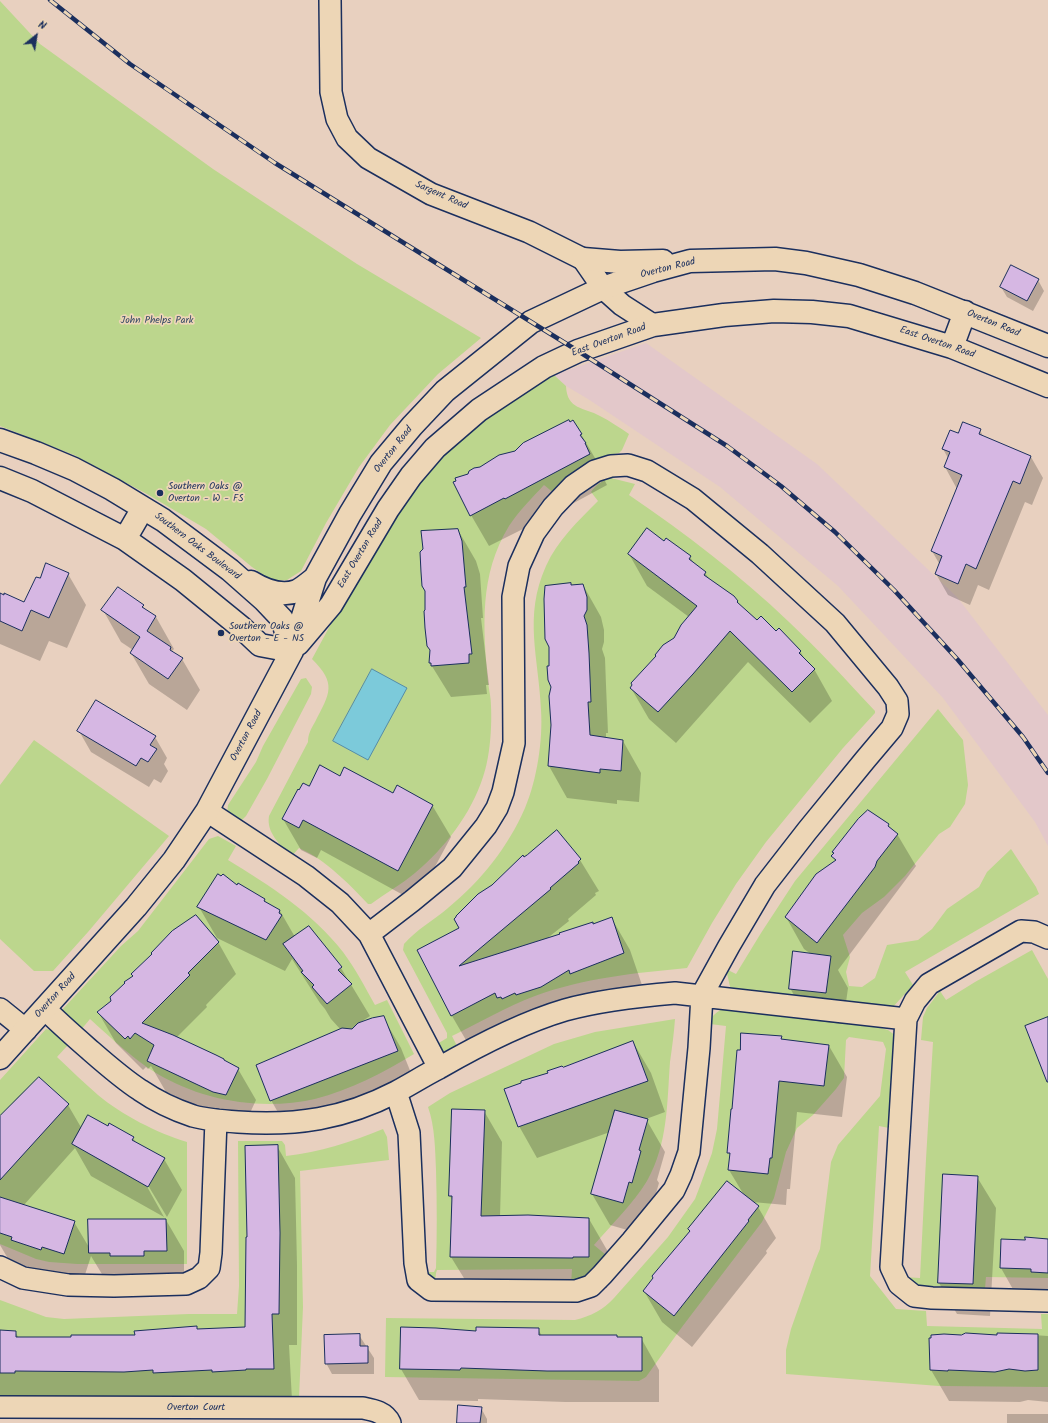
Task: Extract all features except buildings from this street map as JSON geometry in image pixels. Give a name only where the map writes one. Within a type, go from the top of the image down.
[{"type":"street","name":"Sargent Road","points":[[330,0],[330,92],[336,119],[347,138],[368,158],[431,194],[529,232],[584,259]]},
{"type":"street","points":[[584,259],[620,262],[690,261]]},
{"type":"street","points":[[584,259],[603,288],[622,305],[653,325]]},
{"type":"street","name":"Overton Road","points":[[0,1058],[141,901],[174,860],[207,811],[292,651],[315,578],[350,514],[381,463],[412,426],[446,391],[531,322],[603,288],[653,271],[690,261],[776,259],[806,263],[860,275],[915,293],[1048,346]]},
{"type":"street","name":"East Overton Road","points":[[292,651],[331,605],[388,509],[411,476],[435,448],[479,410],[544,367],[578,351],[653,325],[724,315],[774,311],[812,312],[849,316],[952,347],[1048,386]]},
{"type":"street","points":[[952,347],[965,312]]},
{"type":"street","name":"Southern Oaks Boulevard","points":[[0,440],[36,453],[74,470],[112,489],[163,520],[230,570],[264,600],[282,619],[292,651]]},
{"type":"street","points":[[369,934],[452,868],[479,836],[493,814],[503,792],[514,743],[513,597],[519,566],[534,533],[553,507],[574,486],[595,471],[611,466],[628,465],[647,471],[693,499],[760,554],[835,623],[888,687],[897,701],[898,714],[892,728],[826,807],[765,885],[702,995],[699,1048],[689,1152],[681,1175],[674,1190],[632,1241],[591,1286],[576,1292],[431,1290],[418,1280],[415,1263],[409,1133],[404,1113],[396,1092]]},
{"type":"street","points":[[0,478],[32,491],[125,539],[183,580],[242,628],[260,645],[292,651]]},
{"type":"street","points":[[125,539],[143,508]]},
{"type":"street","points":[[230,570],[261,588],[279,593],[296,591],[315,578]]},
{"type":"street","points":[[207,811],[306,876],[340,903],[369,934],[439,1068]]},
{"type":"street","points":[[1048,938],[1034,932],[1020,931],[929,984],[915,1001],[906,1019],[891,1267],[899,1284],[914,1296],[932,1298],[1048,1301]]},
{"type":"street","points":[[45,1009],[108,1066],[140,1090],[163,1103],[193,1116],[216,1120],[259,1123],[291,1123],[324,1119],[362,1106],[396,1092],[491,1040],[521,1026],[566,1010],[607,1001],[675,993],[906,1019]]},
{"type":"street","points":[[0,1009],[26,1030]]},
{"type":"street","points":[[0,1267],[23,1278],[68,1285],[114,1286],[186,1284],[199,1278],[209,1268],[211,1253],[216,1120]]},
{"type":"street","name":"Overton Court","points":[[0,1407],[35,1415],[363,1408],[380,1412],[390,1422]]},
{"type":"shaded area","points":[[646,343],[817,464],[957,597],[1048,715],[1048,846],[1035,822],[943,698],[838,586],[720,487],[566,386],[554,375]]},
{"type":"green space","name":"John Phelps Park","points":[[0,1],[40,44],[213,169],[357,264],[481,338],[438,374],[390,425],[359,467],[326,523],[301,571],[287,580],[272,581],[252,567],[206,529],[147,494],[74,455],[0,426]]},
{"type":"green space","points":[[554,375],[566,386],[569,400],[573,404],[604,418],[629,434],[622,450],[619,453],[604,456],[590,464],[555,494],[544,485],[521,510],[509,526],[492,563],[485,602],[485,641],[491,703],[491,723],[489,752],[478,791],[456,830],[437,853],[410,877],[371,904],[368,904],[353,888],[327,865],[309,853],[299,848],[291,857],[275,838],[270,828],[269,816],[308,742],[310,732],[327,696],[328,682],[325,675],[312,659],[359,572],[428,461],[533,381]]},
{"type":"green space","points":[[611,478],[635,484],[629,495],[712,555],[751,588],[822,655],[875,711],[875,713],[843,748],[766,842],[736,884],[687,968],[610,977],[572,985],[535,996],[503,1010],[452,1036],[457,1046],[456,1051],[445,1054],[441,1052],[437,1044],[447,1038],[447,1033],[403,950],[404,944],[414,934],[460,898],[482,875],[502,850],[525,808],[536,773],[541,734],[540,691],[534,638],[535,603],[539,585],[546,566],[562,539],[598,501],[591,492],[600,483]]},
{"type":"green space","points":[[306,678],[312,687],[311,694],[267,779],[246,816],[239,821],[227,814],[228,805],[256,762],[263,746],[301,679]]},
{"type":"green space","points":[[938,709],[963,740],[968,785],[965,804],[950,827],[939,834],[905,876],[884,897],[862,913],[843,935],[850,957],[846,972],[849,986],[862,987],[875,978],[887,945],[918,940],[932,929],[947,909],[979,887],[987,872],[1011,849],[1039,894],[905,972],[913,985],[892,1008],[731,991],[726,969],[736,974],[795,881]]},
{"type":"green space","points":[[34,740],[169,836],[53,971],[34,971],[0,939],[0,785]]},
{"type":"green space","points":[[218,836],[236,846],[228,860],[259,879],[290,901],[304,912],[331,938],[352,964],[375,1005],[387,1000],[414,1054],[366,1080],[341,1091],[315,1099],[274,1104],[233,1101],[193,1091],[174,1083],[139,1061],[90,1019],[80,1031],[63,1015],[62,1010],[121,946],[138,931],[209,839]]},
{"type":"green space","points":[[1032,950],[1048,979],[1048,1278],[986,1277],[985,1289],[931,1286],[931,1295],[903,1277],[920,1278],[933,1042],[921,1040],[923,1017],[927,1008],[940,991],[946,1000]]},
{"type":"green space","points":[[724,1008],[874,1026],[888,1030],[896,1036],[894,1129],[879,1126],[870,1276],[896,1309],[926,1311],[927,1326],[1042,1329],[1041,1314],[1048,1314],[1048,1387],[939,1386],[786,1374],[786,1350],[791,1329],[820,1249],[831,1162],[838,1145],[880,1096],[886,1049],[883,1042],[849,1037],[846,1040],[844,1078],[813,1115],[797,1128],[786,1152],[774,1198],[762,1222],[646,1377],[639,1381],[385,1377],[386,1318],[575,1320],[596,1312],[606,1306],[614,1298],[668,1237],[695,1199],[700,1186],[712,1153],[717,1129],[726,1026],[710,1024],[713,1016]]},
{"type":"green space","points":[[675,1019],[667,1108],[663,1138],[659,1153],[647,1181],[629,1206],[594,1245],[606,1255],[586,1278],[571,1284],[572,1269],[437,1270],[435,1283],[421,1272],[434,1272],[436,1268],[437,1207],[435,1154],[433,1130],[428,1107],[450,1093],[554,1044],[595,1032]]},
{"type":"green space","points":[[46,1029],[55,1033],[68,1045],[57,1057],[98,1095],[118,1110],[140,1123],[164,1134],[187,1142],[187,1264],[77,1264],[49,1262],[36,1259],[0,1244],[0,1080]]},
{"type":"green space","points":[[383,1129],[387,1137],[389,1160],[300,1171],[303,1307],[299,1398],[0,1397],[0,1300],[46,1317],[64,1319],[189,1314],[237,1314],[239,1286],[238,1141],[282,1141],[285,1145],[286,1156],[335,1146]]},
{"type":"water","points":[[372,669],[407,688],[368,760],[333,741]]},
{"type":"railway","points":[[50,0],[130,64],[275,163],[578,351],[727,446],[781,486],[835,532],[894,590],[958,660],[1023,737],[1048,773]]},
{"type":"place","name":"Southern Oaks @ Overton - W - FS","points":[[160,493]]},
{"type":"place","name":"Southern Oaks @ Overton - E - NS","points":[[221,633]]}]
